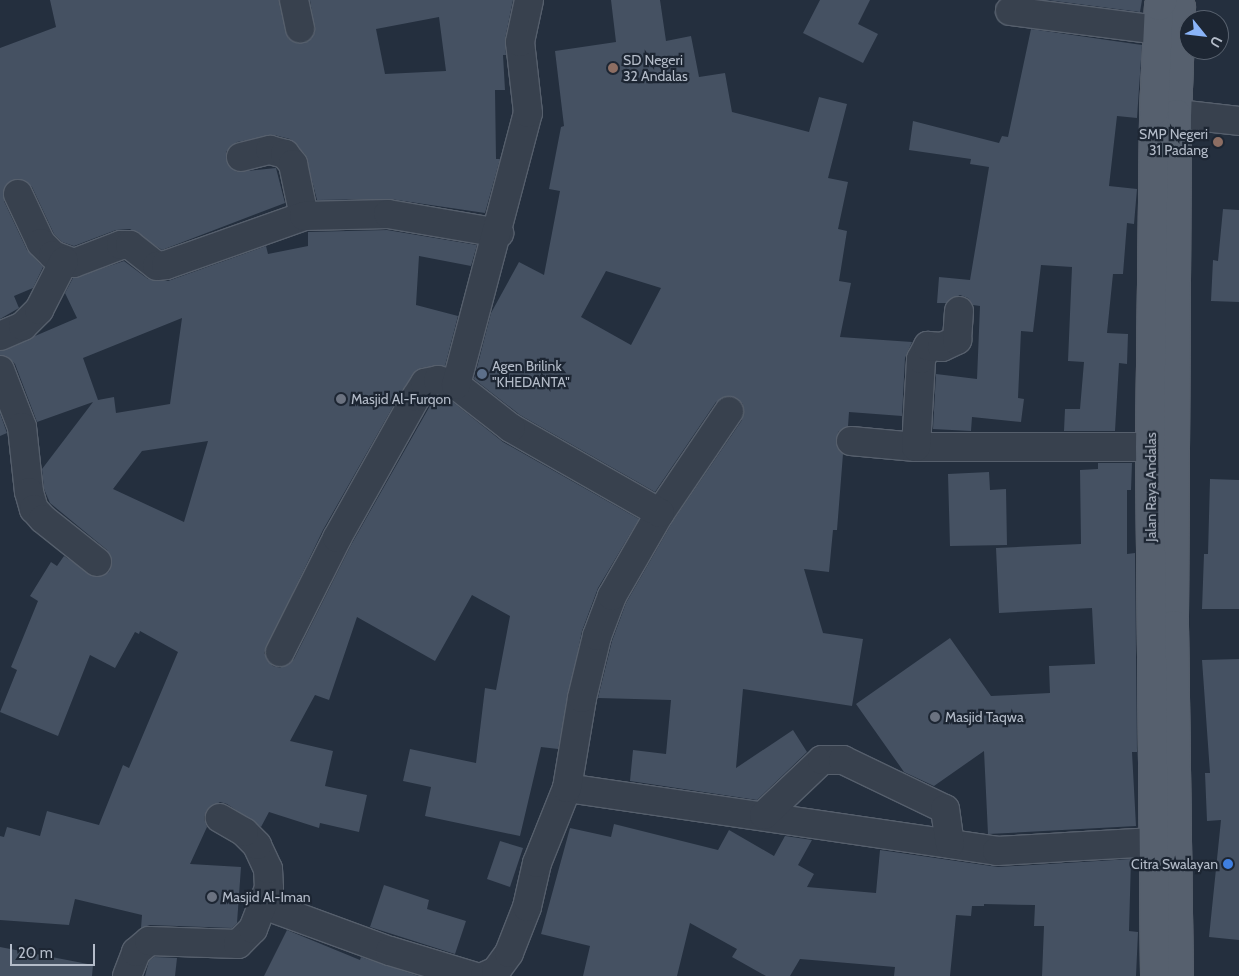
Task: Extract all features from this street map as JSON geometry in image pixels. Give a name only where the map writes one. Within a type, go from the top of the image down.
[{"type":"main road","name":"Jalan Raya Andalas","points":[[1163,0],[1159,6],[1154,111],[1179,976]]},
{"type":"main road","name":"Jalan Raya Andalas","points":[[1154,976],[1155,842],[1150,447],[1163,378],[1177,114],[1181,7],[1178,0]]},
{"type":"street","points":[[294,0],[300,28]]},
{"type":"street","points":[[456,385],[499,233],[528,114],[520,42],[529,0]]},
{"type":"street","points":[[1010,11],[1159,30]]},
{"type":"street","points":[[1177,114],[1239,121]]},
{"type":"street","points":[[241,157],[270,150],[285,154],[293,164],[304,216]]},
{"type":"street","points":[[18,194],[41,243],[64,261],[74,263],[121,245],[130,245],[157,266],[166,265],[304,216],[388,214],[499,233]]},
{"type":"street","points":[[0,336],[23,326],[39,310],[64,261]]},
{"type":"street","points":[[916,447],[921,359],[928,346],[942,348],[957,340],[960,311]]},
{"type":"street","points":[[0,370],[22,428],[29,492],[34,509],[43,519],[97,562]]},
{"type":"street","points":[[280,652],[338,538],[416,397],[426,383],[438,380],[456,385],[511,428],[660,512]]},
{"type":"street","points":[[485,976],[496,971],[509,954],[528,907],[537,863],[567,788],[597,636],[612,596],[660,512],[729,411]]},
{"type":"street","points":[[851,441],[916,447],[1150,447]]},
{"type":"street","points":[[764,815],[822,760],[843,760],[945,809],[950,844]]},
{"type":"street","points":[[567,788],[764,815],[996,851],[1155,842]]},
{"type":"street","points":[[127,976],[136,952],[148,941],[238,944],[253,929],[270,888],[268,869],[257,845],[244,832],[220,818]]},
{"type":"street","points":[[264,905],[390,951],[473,976]]},
{"type":"building","points":[[50,0],[279,0],[288,38],[303,43],[315,32],[310,0],[513,0],[505,39],[506,55],[503,55],[505,90],[495,90],[496,159],[500,159],[485,213],[390,199],[317,200],[305,154],[290,139],[274,135],[237,142],[226,152],[226,160],[237,172],[276,168],[285,203],[162,250],[130,229],[116,230],[74,246],[62,242],[54,234],[32,187],[26,181],[12,180],[5,186],[4,201],[27,250],[43,267],[33,288],[14,296],[19,308],[0,319],[0,48],[56,27]],"holes":[[[439,17],[446,71],[385,74],[376,29]]]},
{"type":"building","points":[[611,0],[660,0],[666,41],[691,36],[699,77],[725,73],[732,112],[809,132],[819,97],[847,104],[828,178],[848,182],[838,229],[847,231],[839,281],[851,283],[840,337],[912,342],[905,358],[902,416],[849,412],[848,426],[838,432],[837,447],[843,454],[837,530],[833,530],[829,572],[804,569],[823,633],[863,639],[852,706],[743,689],[736,768],[793,730],[807,752],[757,800],[630,781],[633,750],[666,754],[671,700],[598,698],[612,641],[626,603],[673,521],[742,420],[743,404],[731,396],[716,402],[655,492],[520,415],[474,379],[491,313],[519,262],[544,275],[560,191],[549,189],[561,127],[564,126],[555,51],[616,42]],"holes":[[[606,271],[661,288],[631,345],[581,317]]]},
{"type":"building","points":[[820,0],[870,0],[858,24],[878,34],[863,63],[803,33]]},
{"type":"building","points":[[1047,0],[1142,0],[1140,12]]},
{"type":"building","points":[[1031,29],[1142,45],[1137,118],[1117,116],[1109,186],[1137,189],[1134,224],[1127,223],[1123,274],[1113,274],[1107,333],[1128,334],[1127,364],[1119,363],[1115,431],[1064,431],[1065,409],[1080,409],[1084,362],[1068,361],[1072,267],[1041,265],[1033,332],[1021,331],[1018,398],[1024,399],[1021,422],[972,417],[971,431],[933,429],[936,374],[977,379],[980,306],[973,305],[968,298],[960,295],[946,303],[937,303],[939,277],[970,280],[989,167],[970,164],[971,159],[909,150],[913,121],[999,143],[1002,136],[1008,137]]},
{"type":"building","points":[[1223,209],[1239,210],[1239,302],[1211,301],[1213,260],[1218,261]]},
{"type":"building","points":[[387,230],[477,245],[471,266],[419,256],[416,305],[458,316],[445,366],[421,368],[403,389],[323,530],[264,653],[273,666],[280,668],[294,659],[351,545],[435,397],[449,399],[503,442],[639,519],[598,588],[582,631],[558,749],[541,747],[520,836],[425,816],[431,787],[403,781],[410,749],[476,763],[485,688],[496,690],[510,616],[472,595],[435,661],[357,617],[329,700],[315,695],[290,741],[333,751],[325,786],[367,795],[359,832],[320,823],[319,828],[269,812],[261,827],[227,804],[220,802],[207,810],[204,818],[207,827],[190,864],[241,867],[237,923],[232,928],[150,925],[141,928],[142,915],[75,899],[69,925],[0,920],[0,836],[4,837],[7,827],[40,836],[47,811],[99,825],[123,765],[129,768],[178,652],[140,631],[139,634],[135,632],[115,668],[90,655],[58,736],[0,712],[17,670],[11,667],[38,601],[30,596],[51,562],[57,566],[64,556],[95,577],[109,572],[112,564],[107,550],[50,503],[44,489],[42,469],[93,402],[37,422],[15,364],[9,358],[0,355],[0,351],[77,318],[65,293],[73,278],[124,261],[148,279],[168,281],[266,246],[268,254],[308,246],[308,232]],"holes":[[[182,318],[170,404],[116,413],[114,397],[98,400],[83,358]],[[208,441],[184,522],[113,489],[142,451]]]},
{"type":"building","points":[[0,413],[7,433],[0,436]]},
{"type":"building","points":[[1098,463],[1132,463],[1131,490],[1127,490],[1127,554],[1135,553],[1137,752],[1132,752],[1136,826],[988,834],[984,751],[934,786],[904,772],[856,704],[950,638],[991,696],[1050,693],[1049,666],[1095,664],[1092,608],[999,613],[996,548],[1081,544],[1080,470],[1098,469]]},
{"type":"building","points":[[989,472],[990,490],[1006,489],[1007,545],[950,546],[948,474]]},
{"type":"building","points":[[1210,479],[1239,480],[1239,609],[1202,609],[1204,554],[1208,554]]},
{"type":"building","points":[[1239,659],[1239,940],[1209,937],[1221,820],[1207,821],[1205,773],[1210,773],[1202,660]]},
{"type":"building","points":[[614,824],[718,850],[729,830],[774,856],[785,836],[812,840],[798,865],[814,874],[807,887],[876,893],[880,850],[998,867],[1131,859],[1129,931],[1138,932],[1136,976],[1042,976],[1044,926],[1034,926],[1035,905],[984,904],[984,906],[972,906],[971,916],[956,915],[950,976],[894,976],[895,967],[800,959],[790,976],[766,976],[732,957],[737,949],[690,923],[677,976],[583,976],[590,946],[541,934],[570,828],[611,837]]},
{"type":"building","points":[[500,841],[523,848],[510,887],[487,879]]},
{"type":"building","points":[[384,885],[429,900],[427,909],[466,921],[455,954],[370,927]]},
{"type":"building","points":[[287,930],[360,960],[361,957],[419,976],[264,976]]},
{"type":"building","points":[[0,947],[93,965],[92,976],[0,976]]},
{"type":"building","points":[[154,957],[177,958],[175,976],[145,976],[149,961]]},
{"type":"place","name":"SD Negeri 32 Andalas","points":[[613,68]]},
{"type":"place","name":"SMP Negeri 31 Padang","points":[[1218,142]]},
{"type":"place","name":"Agen Brilink \"KHEDANTA\"","points":[[482,374]]},
{"type":"place","name":"Masjid Al-Furqon","points":[[341,399]]},
{"type":"place","name":"Masjid Taqwa","points":[[935,717]]},
{"type":"place","name":"Citra Swalayan","points":[[1228,864]]},
{"type":"place","name":"Masjid Al-Iman","points":[[212,897]]}]
